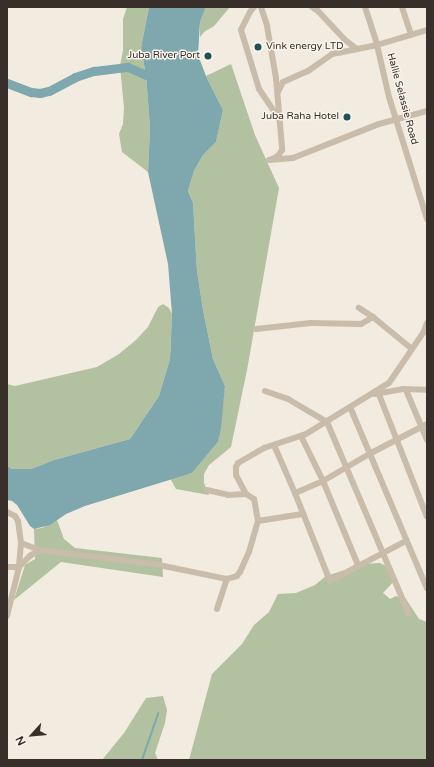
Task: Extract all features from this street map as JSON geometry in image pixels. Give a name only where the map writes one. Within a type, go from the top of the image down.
[{"type":"street","points":[[254,7],[241,30],[259,89],[280,120]]},
{"type":"street","points":[[261,7],[267,26],[280,120],[281,153],[269,160],[293,158],[380,124],[427,110]]},
{"type":"street","points":[[312,7],[318,11],[344,40],[357,49]]},
{"type":"street","name":"Hallie Selassie Road","points":[[365,7],[377,45],[396,120],[427,219]]},
{"type":"street","points":[[402,7],[412,35]]},
{"type":"street","points":[[277,93],[283,82],[308,71],[332,54],[377,45],[427,30]]},
{"type":"street","points":[[359,308],[373,317],[412,349]]},
{"type":"street","points":[[256,329],[310,323],[361,324],[373,317]]},
{"type":"street","points":[[21,543],[39,550],[154,564],[226,579],[237,576],[249,552],[258,521],[254,499],[246,494],[236,476],[236,467],[244,458],[274,445],[301,436],[327,422],[389,383],[412,349],[427,323]]},
{"type":"street","points":[[406,390],[424,425],[427,440]]},
{"type":"street","points":[[362,399],[378,392],[427,390]]},
{"type":"street","points":[[265,391],[288,398],[327,422],[409,614]]},
{"type":"street","points":[[378,392],[427,517]]},
{"type":"street","points":[[350,407],[371,453],[406,541],[424,574],[427,588]]},
{"type":"street","points":[[295,492],[323,481],[371,453],[424,425]]},
{"type":"street","points":[[301,436],[323,481],[358,565]]},
{"type":"street","points":[[274,445],[295,492],[302,514],[330,581],[406,541]]},
{"type":"street","points":[[207,490],[228,495],[246,494]]},
{"type":"street","points":[[7,512],[15,516],[18,521],[21,543],[19,567],[7,616]]},
{"type":"street","points":[[258,521],[302,514]]},
{"type":"street","points":[[19,567],[23,562],[39,550]]},
{"type":"street","points":[[7,567],[19,567]]},
{"type":"street","points":[[217,609],[226,579]]},
{"type":"green space","points":[[127,7],[149,7],[141,48],[146,75],[150,127],[148,172],[122,152],[119,134],[123,124],[124,108],[120,66],[123,50],[123,19]]},
{"type":"green space","points":[[206,7],[230,7],[214,26],[204,32],[200,37],[200,22]]},
{"type":"green space","points":[[231,64],[255,135],[279,188],[247,370],[231,447],[209,465],[204,474],[204,483],[209,495],[176,489],[170,478],[192,473],[218,442],[225,386],[213,359],[203,310],[197,271],[193,203],[188,191],[194,171],[203,155],[216,142],[223,110],[206,76]]},
{"type":"green space","points":[[163,304],[169,308],[172,314],[170,359],[159,396],[130,439],[54,460],[31,469],[12,469],[7,466],[7,384],[15,386],[97,367],[119,354],[136,340],[148,327],[158,307]]},
{"type":"green space","points":[[57,520],[64,539],[75,548],[162,558],[163,577],[61,562],[14,600],[25,565],[35,559],[34,529],[42,528]]},
{"type":"green space","points":[[380,563],[390,568],[395,580],[383,593],[390,599],[396,596],[406,599],[419,619],[427,622],[427,760],[189,760],[212,674],[242,644],[254,625],[269,612],[278,594],[296,593],[315,585],[326,576],[364,564]]},
{"type":"green space","points":[[163,696],[167,710],[165,723],[155,753],[158,760],[102,760],[124,733],[146,698]]},
{"type":"water","points":[[149,7],[206,7],[200,22],[198,55],[206,76],[223,110],[216,142],[203,155],[194,171],[188,191],[193,203],[197,271],[203,310],[213,359],[225,386],[221,428],[218,442],[192,473],[85,506],[66,514],[50,525],[34,529],[30,526],[17,505],[12,501],[7,500],[7,466],[12,469],[31,469],[54,460],[130,439],[159,396],[170,359],[172,314],[168,264],[148,172],[150,127],[146,75],[141,48]]},
{"type":"waterway","points":[[7,83],[31,92],[40,93],[49,91],[75,77],[94,71],[128,67],[146,75]]},
{"type":"waterway","points":[[142,760],[158,714]]},
{"type":"place","name":"Vink energy LTD","points":[[258,47]]},
{"type":"place","name":"Juba River Port","points":[[208,56]]},
{"type":"place","name":"Juba Raha Hotel","points":[[347,117]]}]
